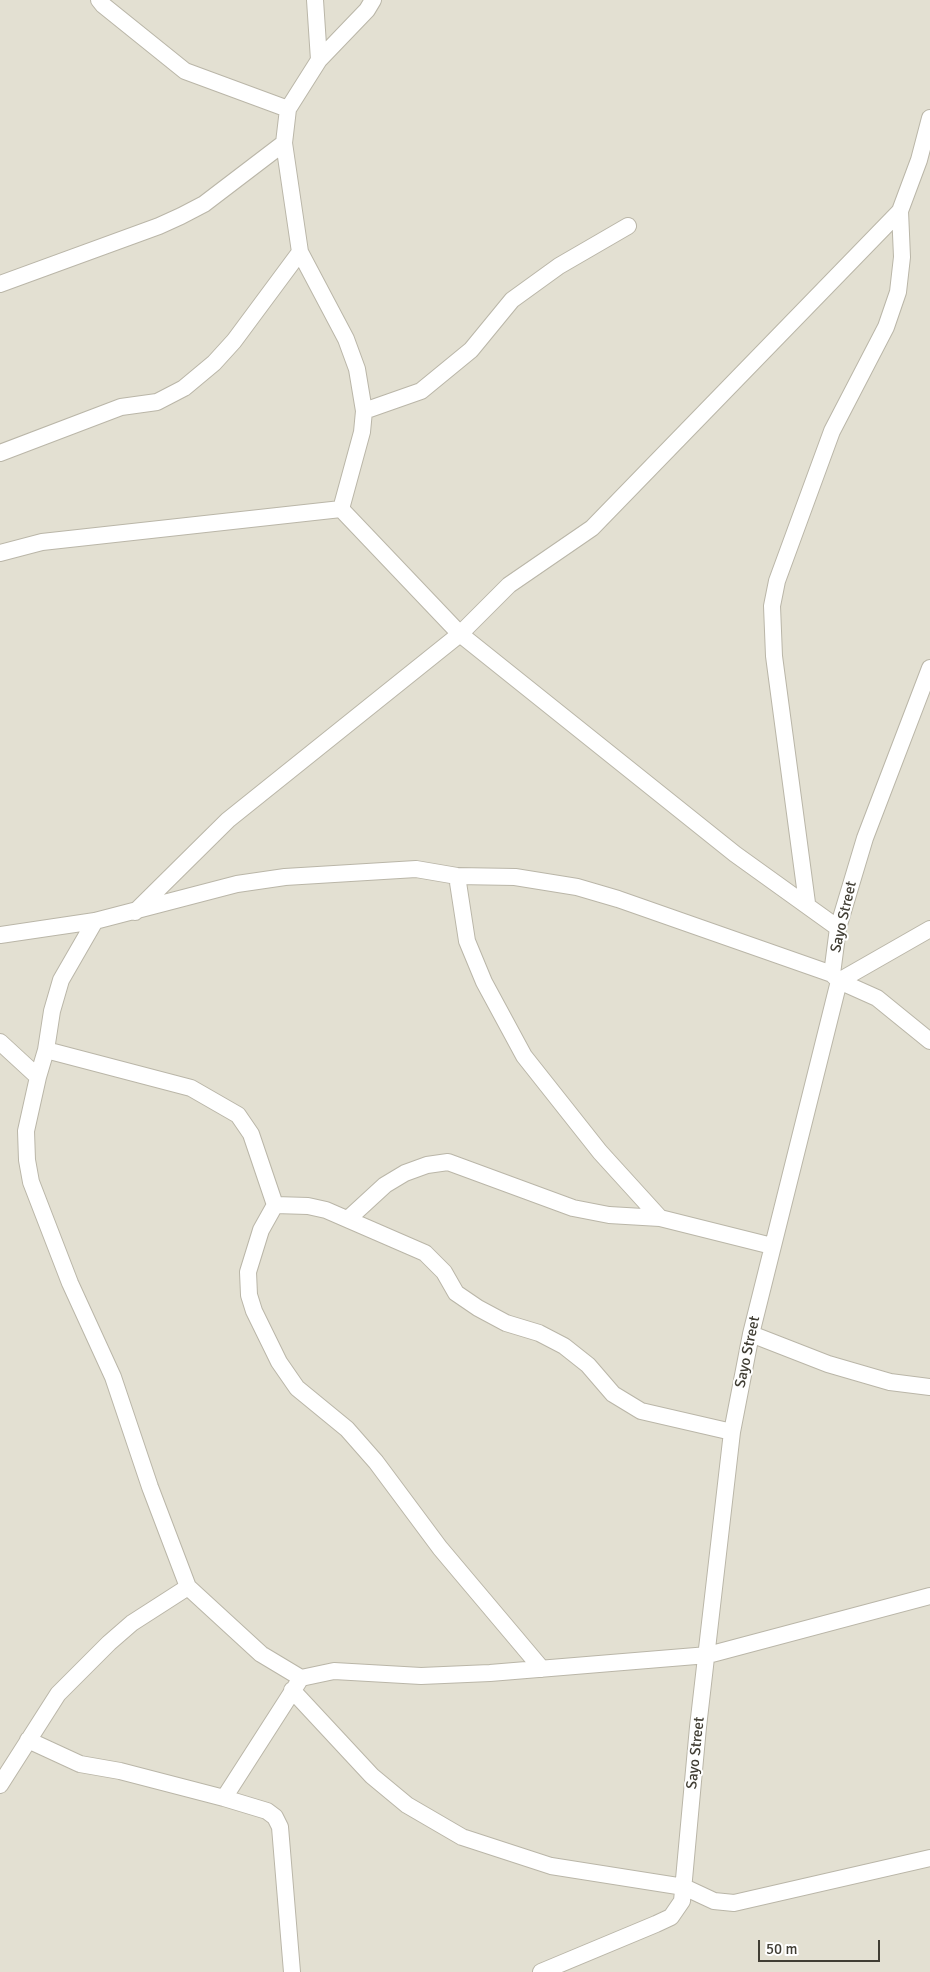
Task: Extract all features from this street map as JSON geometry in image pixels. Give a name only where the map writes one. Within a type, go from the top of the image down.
[{"type":"street","points":[[99,0],[103,6],[186,71],[288,109]]},
{"type":"street","points":[[314,0],[318,60]]},
{"type":"street","points":[[342,509],[362,432],[364,411],[357,369],[346,339],[300,252],[284,143],[288,109],[318,60],[368,10],[373,0]]},
{"type":"street","points":[[807,903],[774,656],[772,606],[777,581],[832,431],[886,326],[898,292],[902,257],[900,210],[919,160],[930,118]]},
{"type":"street","points":[[0,284],[159,226],[181,216],[204,204],[284,143]]},
{"type":"street","points":[[135,912],[228,820],[460,634],[509,585],[592,528],[900,210]]},
{"type":"street","points":[[364,411],[421,391],[471,350],[512,300],[559,266],[628,226]]},
{"type":"street","points":[[0,453],[121,407],[157,402],[184,388],[214,363],[234,341],[300,252]]},
{"type":"street","points":[[342,509],[460,634],[735,854],[807,903],[838,928]]},
{"type":"street","points":[[0,553],[42,542],[342,509]]},
{"type":"street","name":"Sayo Street","points":[[541,1972],[636,1934],[671,1917],[682,1901],[689,1820],[732,1432],[750,1334],[835,978],[838,928],[864,838],[930,668]]},
{"type":"street","points":[[0,936],[95,922],[237,884],[285,877],[416,869],[456,876],[515,876],[577,887],[618,899],[835,978],[877,998],[930,1041]]},
{"type":"street","points":[[456,876],[468,940],[484,982],[524,1056],[600,1152],[660,1218]]},
{"type":"street","points":[[95,922],[61,980],[52,1011],[46,1050],[26,1131],[31,1182],[70,1283],[113,1377],[150,1487],[188,1587],[223,1621],[297,1684],[372,1776],[407,1805],[462,1837],[551,1866],[684,1887],[714,1901],[734,1903],[930,1858]]},
{"type":"street","points":[[835,978],[930,929]]},
{"type":"street","points":[[0,1042],[38,1077]]},
{"type":"street","points":[[46,1050],[191,1088],[238,1115],[251,1134],[275,1205],[261,1230],[248,1272],[252,1303],[279,1362],[298,1388],[347,1429],[376,1462],[440,1548],[542,1669]]},
{"type":"street","points":[[348,1219],[385,1185],[405,1173],[427,1165],[448,1162],[573,1208],[609,1214],[660,1218],[772,1246]]},
{"type":"street","points":[[275,1205],[308,1206],[326,1210],[425,1253],[444,1272],[456,1293],[478,1308],[506,1323],[539,1333],[564,1346],[588,1365],[613,1394],[641,1411],[732,1432]]},
{"type":"street","points":[[750,1334],[828,1364],[890,1382],[930,1387]]},
{"type":"street","points":[[0,1785],[58,1694],[132,1623],[188,1587]]},
{"type":"street","points":[[224,1798],[297,1684],[334,1671],[421,1676],[708,1656],[930,1596]]},
{"type":"street","points":[[28,1740],[80,1764],[120,1771],[224,1798],[267,1811],[275,1817],[280,1827],[292,1972]]},
{"type":"shaded area","points":[[0,0],[930,0],[930,1972],[0,1972]]}]
